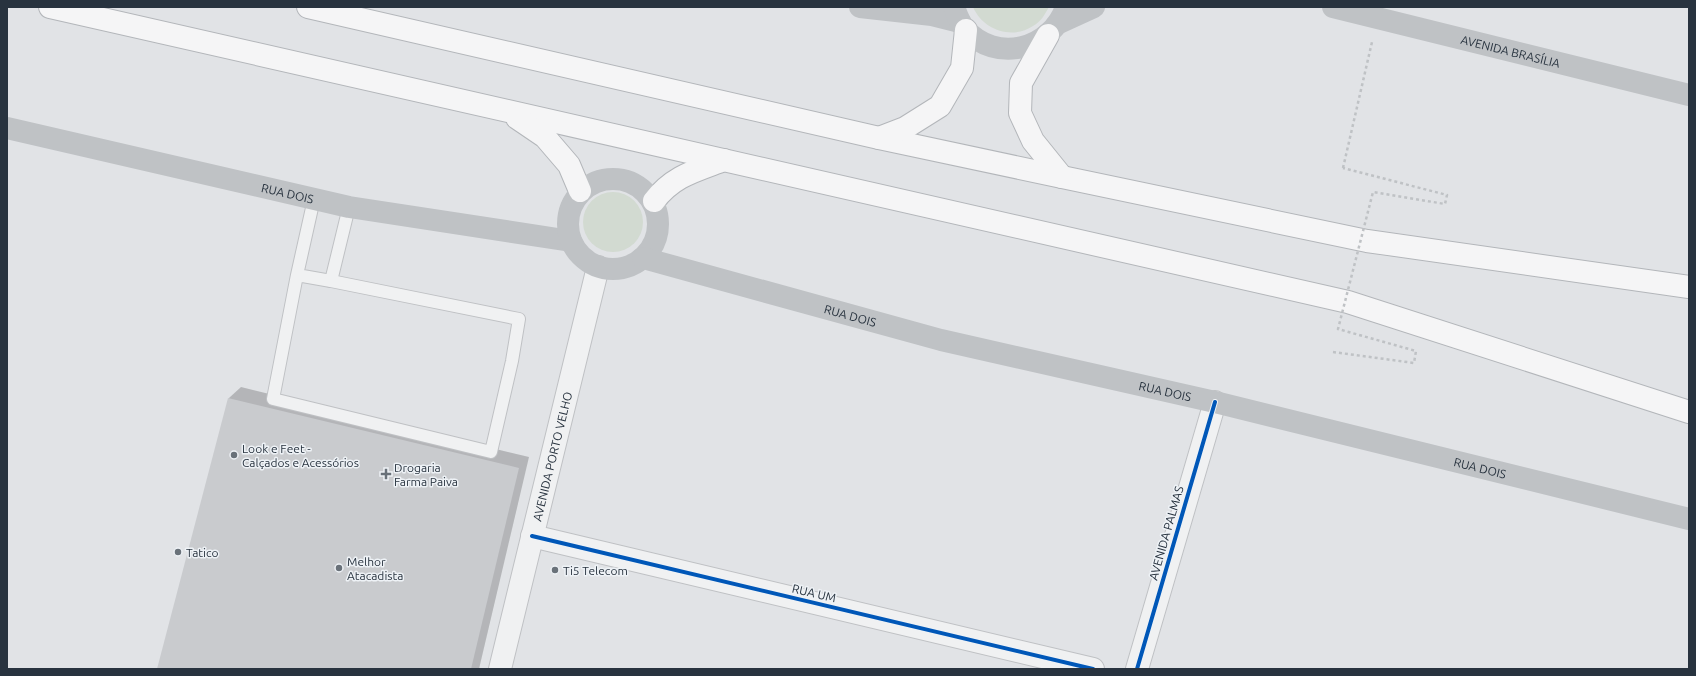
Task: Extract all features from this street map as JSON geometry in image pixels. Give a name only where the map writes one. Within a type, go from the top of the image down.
[{"type":"highway","points":[[50,7],[1348,302],[1689,412]]},
{"type":"highway","points":[[308,7],[879,138],[1367,241],[1689,288]]},
{"type":"highway","points":[[879,138],[905,128],[940,106],[962,68],[960,19]]},
{"type":"highway","points":[[1058,22],[1021,83],[1020,113],[1032,141],[1062,177]]},
{"type":"highway","points":[[506,111],[546,137],[569,165],[580,191]]},
{"type":"highway","points":[[654,201],[680,177],[724,160]]},
{"type":"main road","points":[[860,7],[960,19],[980,41],[996,48],[1015,49],[1032,45],[1058,22],[1094,7]]},
{"type":"main road","name":"AVENIDA BRASÍLIA","points":[[1333,7],[1379,12],[1689,95]]},
{"type":"main road","name":"RUA DOIS","points":[[7,128],[349,207],[571,241]]},
{"type":"main road","points":[[605,178],[633,182],[654,201],[660,222],[656,242],[644,258],[622,269],[598,267],[582,257],[571,241],[568,215],[580,191],[605,178]]},
{"type":"main road","name":"RUA DOIS","points":[[644,258],[941,340],[1215,402],[1689,519]]},
{"type":"street","name":"AVENIDA PORTO VELHO","points":[[500,669],[598,267]]},
{"type":"street","name":"AVENIDA PALMAS","points":[[1137,669],[1215,402]]},
{"type":"street","name":"RUA UM","points":[[532,536],[1093,669]]},
{"type":"lane","points":[[297,275],[519,318],[512,361],[491,452],[274,399],[297,275],[314,198]]},
{"type":"lane","points":[[331,281],[349,207]]},
{"type":"path","points":[[1333,352],[1414,363],[1416,351],[1338,329],[1373,192],[1445,204],[1447,194],[1343,168],[1379,12]]},
{"type":"shaded area","points":[[973,7],[1049,7],[1036,24],[1025,30],[1007,32],[991,27],[984,22]]},
{"type":"shaded area","points":[[613,192],[625,194],[638,205],[641,210],[643,222],[641,234],[630,247],[625,250],[613,252],[601,250],[588,239],[585,234],[583,222],[585,210],[596,197],[601,194]]},
{"type":"building","name":"Melhor Atacadista","points":[[228,398],[519,468],[471,669],[157,669]]},
{"type":"cycle path","points":[[1137,669],[1215,402]]},
{"type":"cycle path","points":[[532,536],[1093,669]]},
{"type":"place","name":"Look e Feet - Calçados e Acessórios","points":[[234,455]]},
{"type":"place","name":"Drogaria Farma Paiva","points":[[386,474]]},
{"type":"place","name":"Tatico","points":[[178,552]]},
{"type":"place","name":"Melhor Atacadista","points":[[339,568]]},
{"type":"place","name":"Ti5 Telecom","points":[[555,570]]}]
